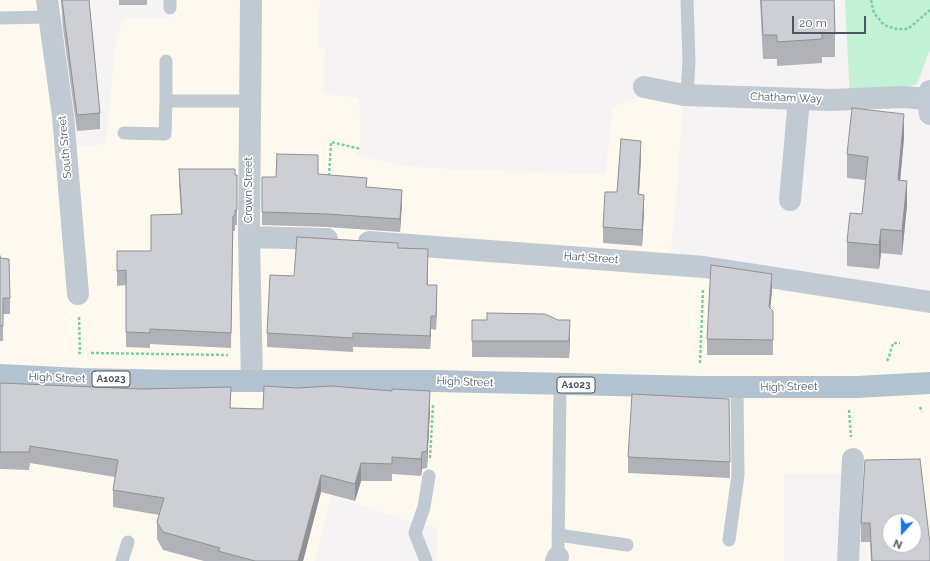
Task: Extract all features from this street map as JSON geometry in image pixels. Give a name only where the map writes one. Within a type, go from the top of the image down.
[{"type":"main road","name":"High Street","points":[[0,375],[89,379],[427,381],[737,388],[857,387],[930,383]]},
{"type":"street","name":"Crown Street","points":[[251,0],[249,237],[252,381]]},
{"type":"street","name":"South Street","points":[[48,9],[63,116],[78,294]]},
{"type":"street","name":"Chatham Way","points":[[644,87],[687,95],[831,100],[903,97],[930,101]]},
{"type":"street","points":[[790,200],[799,98]]},
{"type":"street","name":"Hart Street","points":[[249,237],[333,240],[704,267],[930,302]]},
{"type":"street","points":[[848,561],[853,459]]},
{"type":"lane","points":[[687,0],[689,61],[687,95]]},
{"type":"lane","points":[[0,18],[48,9]]},
{"type":"lane","points":[[124,133],[165,134],[166,61]]},
{"type":"lane","points":[[166,101],[250,101]]},
{"type":"lane","points":[[557,559],[560,385]]},
{"type":"lane","points":[[729,540],[738,475],[737,388]]},
{"type":"lane","points":[[426,561],[415,533],[424,507],[429,476]]},
{"type":"lane","points":[[558,535],[627,545]]},
{"type":"lane","points":[[122,561],[128,542]]},
{"type":"path","points":[[871,0],[874,13],[884,25],[896,29],[908,29],[930,10]]},
{"type":"path","points":[[329,179],[331,142],[361,149]]},
{"type":"path","points":[[701,387],[700,368],[704,267]]},
{"type":"path","points":[[73,353],[80,353],[78,294]]},
{"type":"path","points":[[886,362],[889,358],[893,343],[900,343]]},
{"type":"path","points":[[88,353],[235,355]]},
{"type":"path","points":[[849,404],[853,459]]},
{"type":"path","points":[[429,476],[432,415]]},
{"type":"shaded area","points":[[0,0],[49,0],[66,147],[106,144],[116,38],[124,18],[169,19],[169,0],[320,0],[317,46],[325,47],[323,94],[359,98],[361,149],[355,155],[404,166],[469,170],[605,174],[613,107],[638,97],[644,87],[684,95],[670,263],[930,302],[930,561],[866,561],[864,474],[841,473],[784,474],[784,561],[437,561],[437,528],[412,522],[331,496],[315,561],[0,561]]},
{"type":"green space","points":[[845,0],[930,0],[930,50],[917,84],[867,99],[850,101]]},
{"type":"building","points":[[62,0],[89,0],[100,113],[77,115]]},
{"type":"building","points":[[761,0],[834,0],[835,33],[822,33],[822,39],[777,42],[777,35],[763,35]]},
{"type":"building","points":[[852,108],[904,114],[898,180],[907,181],[902,231],[881,229],[879,245],[847,242],[850,213],[862,214],[868,157],[847,154]]},
{"type":"building","points":[[621,139],[641,141],[638,194],[644,195],[642,230],[603,227],[605,192],[617,192]]},
{"type":"building","points":[[277,154],[318,155],[318,174],[367,178],[366,187],[402,190],[400,219],[327,214],[262,212],[262,177],[276,177]]},
{"type":"building","points":[[179,169],[235,169],[235,175],[237,175],[237,210],[235,210],[235,216],[233,216],[231,333],[150,329],[150,333],[126,332],[126,270],[117,271],[117,251],[151,251],[151,215],[182,214]]},
{"type":"building","points":[[297,237],[398,243],[398,248],[428,249],[427,285],[437,285],[436,316],[431,316],[430,336],[353,333],[353,338],[267,333],[270,275],[294,276]]},
{"type":"building","points":[[0,258],[9,259],[10,298],[3,298],[3,326],[0,326]]},
{"type":"building","points":[[711,265],[772,274],[769,307],[773,311],[773,340],[707,339]]},
{"type":"building","points":[[487,313],[545,314],[558,320],[570,320],[569,341],[472,341],[472,320],[487,320]]},
{"type":"building","points":[[0,383],[141,389],[231,387],[230,408],[263,409],[264,386],[297,388],[332,386],[392,391],[392,389],[430,391],[427,451],[422,452],[421,459],[392,457],[392,464],[361,463],[355,484],[321,475],[298,561],[255,561],[218,551],[220,548],[163,532],[157,522],[164,498],[113,490],[118,460],[30,446],[29,452],[0,452]]},
{"type":"building","points":[[632,394],[729,399],[730,462],[628,457]]},
{"type":"building","points":[[920,459],[930,544],[930,561],[872,561],[870,523],[861,523],[865,460]]}]
